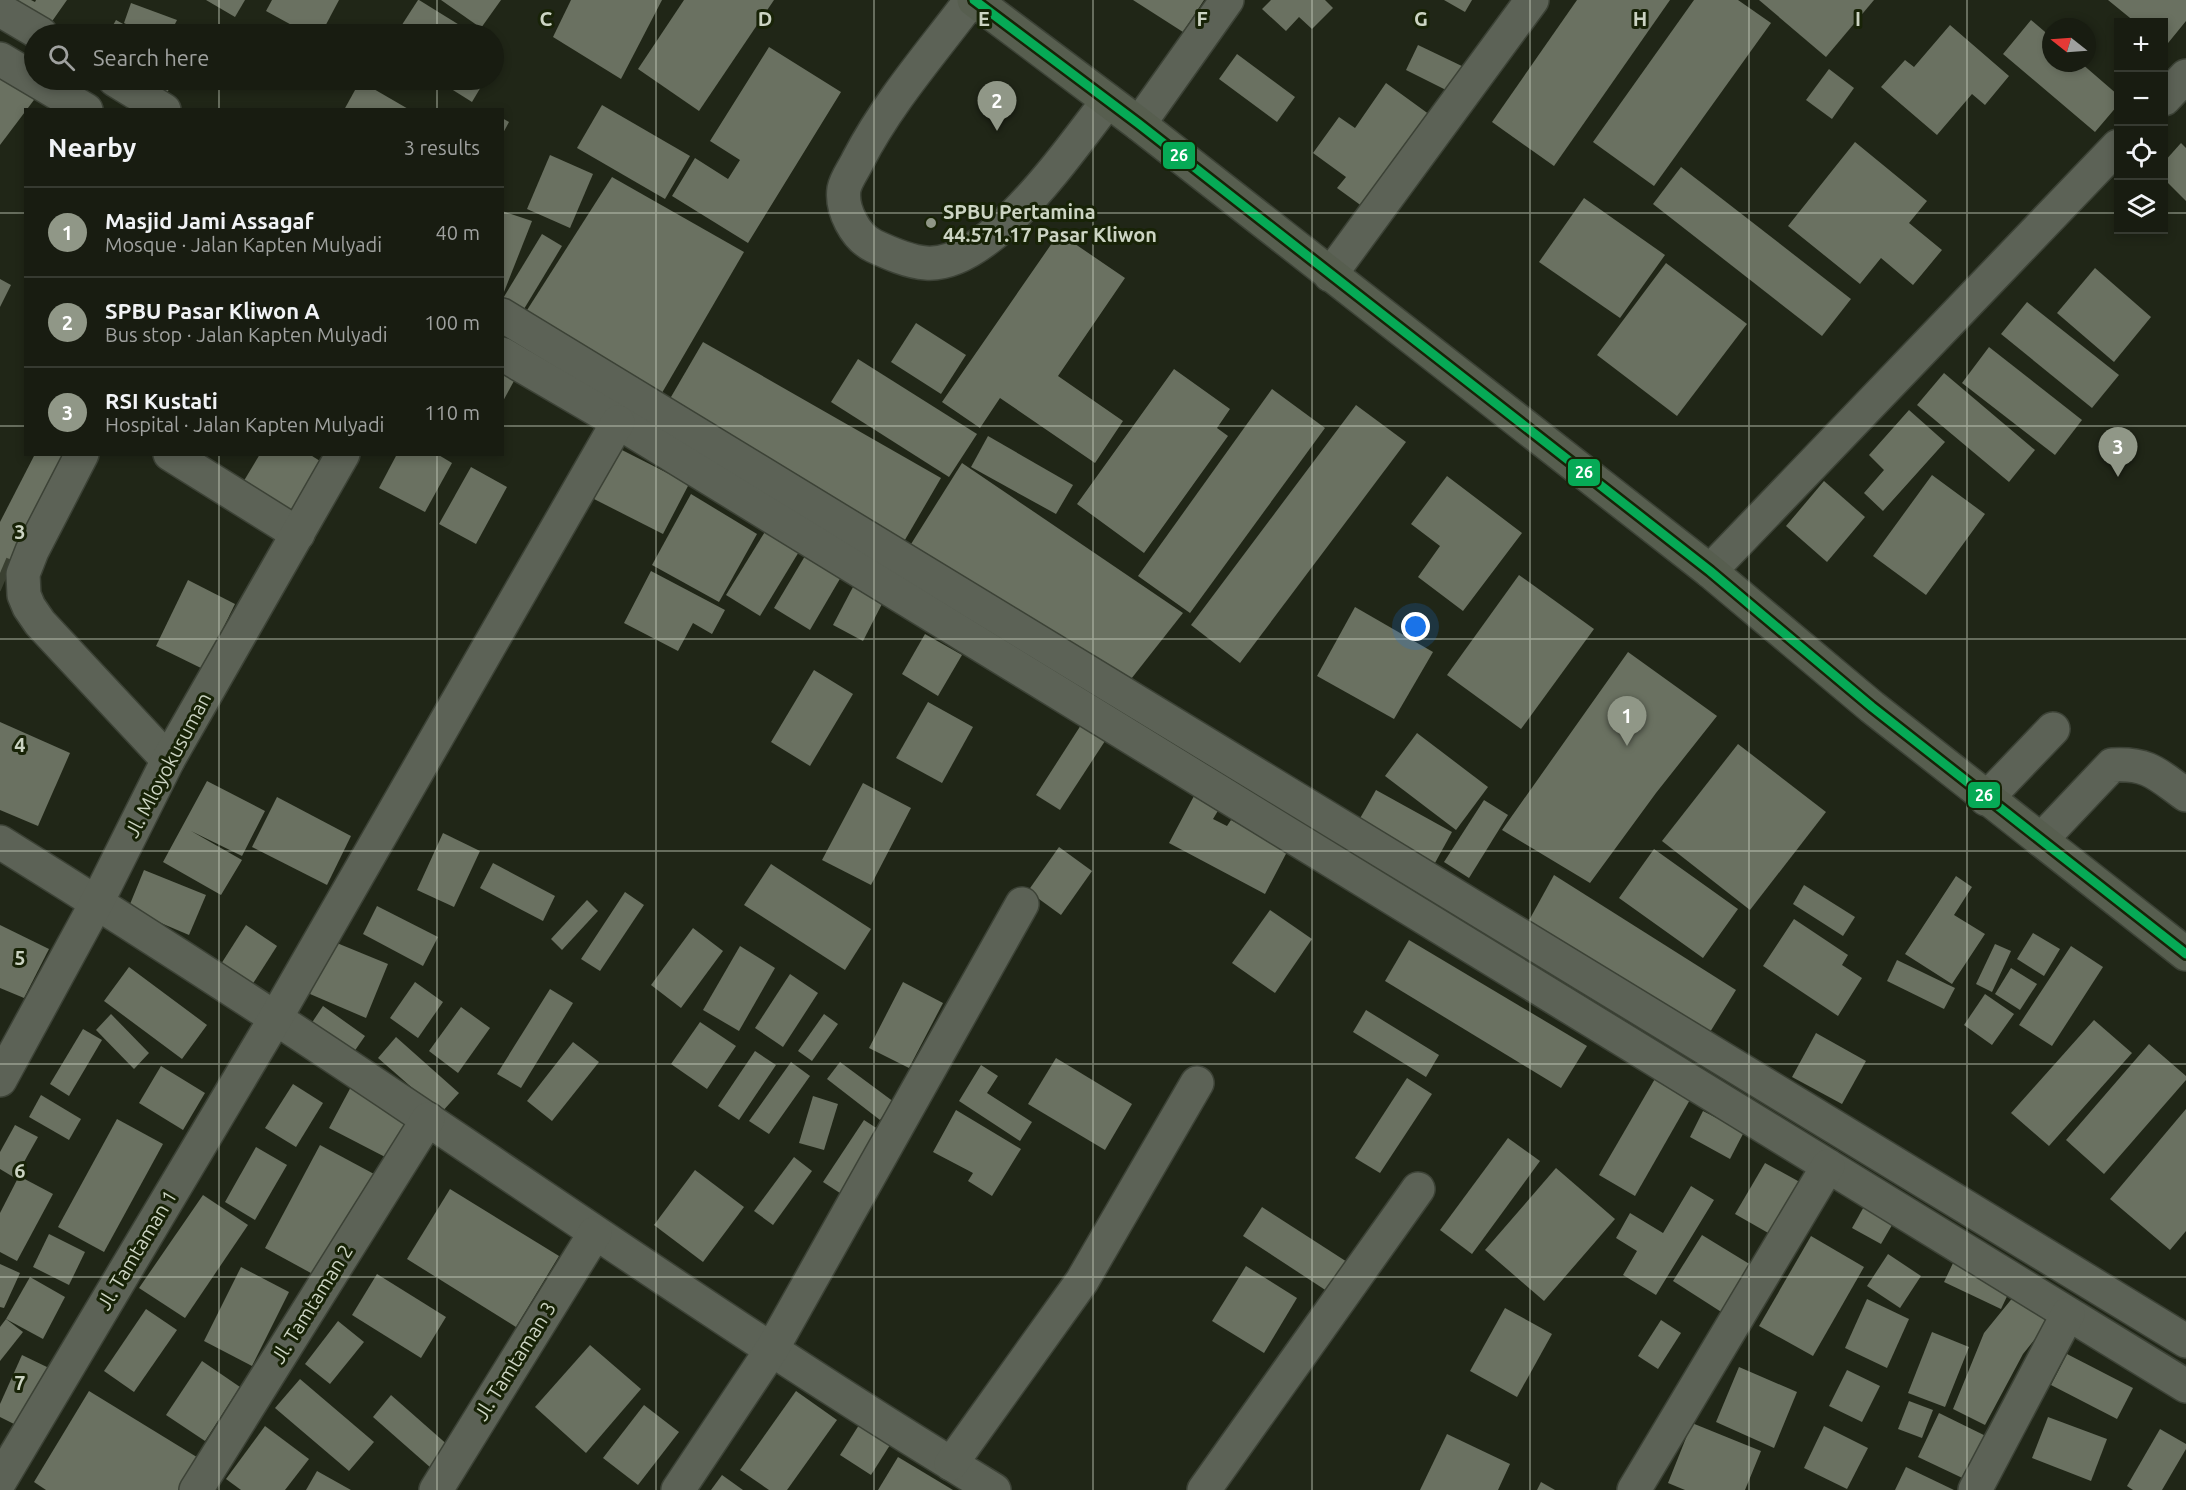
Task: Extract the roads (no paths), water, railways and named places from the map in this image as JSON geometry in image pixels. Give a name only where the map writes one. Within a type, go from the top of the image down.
[{"type":"main road","points":[[973,0],[1139,124],[1710,571],[1986,799],[2186,954]]},
{"type":"street","points":[[973,0],[870,137],[844,187],[844,210],[855,228],[871,244],[901,257],[926,263],[964,255],[1005,224],[1028,200],[1108,101]]},
{"type":"street","points":[[1139,124],[1227,0]]},
{"type":"street","points":[[1330,275],[1532,0]]},
{"type":"street","points":[[0,10],[24,24]]},
{"type":"street","points":[[0,59],[24,73]]},
{"type":"street","points":[[2168,94],[2186,76]]},
{"type":"street","points":[[52,90],[83,108]]},
{"type":"street","points":[[131,90],[161,108]]},
{"type":"street","points":[[1710,571],[2114,150]]},
{"type":"street","points":[[504,316],[2186,1341]]},
{"type":"street","points":[[504,355],[618,422],[2186,1386]]},
{"type":"street","name":"Jl. Tamtaman 1","points":[[0,1480],[275,1019],[618,422]]},
{"type":"street","points":[[81,456],[32,551],[23,574],[14,580],[40,623],[168,760]]},
{"type":"street","points":[[173,456],[298,534]]},
{"type":"street","name":"Jl. Mloyokusuman","points":[[0,1080],[97,902],[168,760],[342,456]]},
{"type":"street","points":[[1986,799],[2053,729]]},
{"type":"street","points":[[2041,840],[2112,765],[2131,764],[2149,768],[2186,795]]},
{"type":"street","points":[[0,842],[97,902],[428,1119],[595,1233],[772,1349],[994,1490]]},
{"type":"street","points":[[678,1490],[772,1349],[1022,904]]},
{"type":"street","points":[[951,1464],[1082,1281],[1197,1083]]},
{"type":"street","name":"Jl. Tamtaman 2","points":[[196,1490],[428,1119]]},
{"type":"street","points":[[1634,1490],[1828,1166]]},
{"type":"street","points":[[1204,1490],[1418,1190]]},
{"type":"street","name":"Jl. Tamtaman 3","points":[[436,1490],[595,1233]]},
{"type":"street","points":[[1975,1490],[2068,1314]]},
{"type":"tunnel","points":[[0,573],[7,576]]},
{"type":"place","name":"SPBU Pasar Kliwon A","points":[[997,131]]},
{"type":"place","name":"SPBU Pertamina 44.571.17 Pasar Kliwon","points":[[931,223]]},
{"type":"place","name":"RSI Kustati","points":[[2118,477]]},
{"type":"place","name":"Masjid Jami Assagaf","points":[[1627,746]]}]
